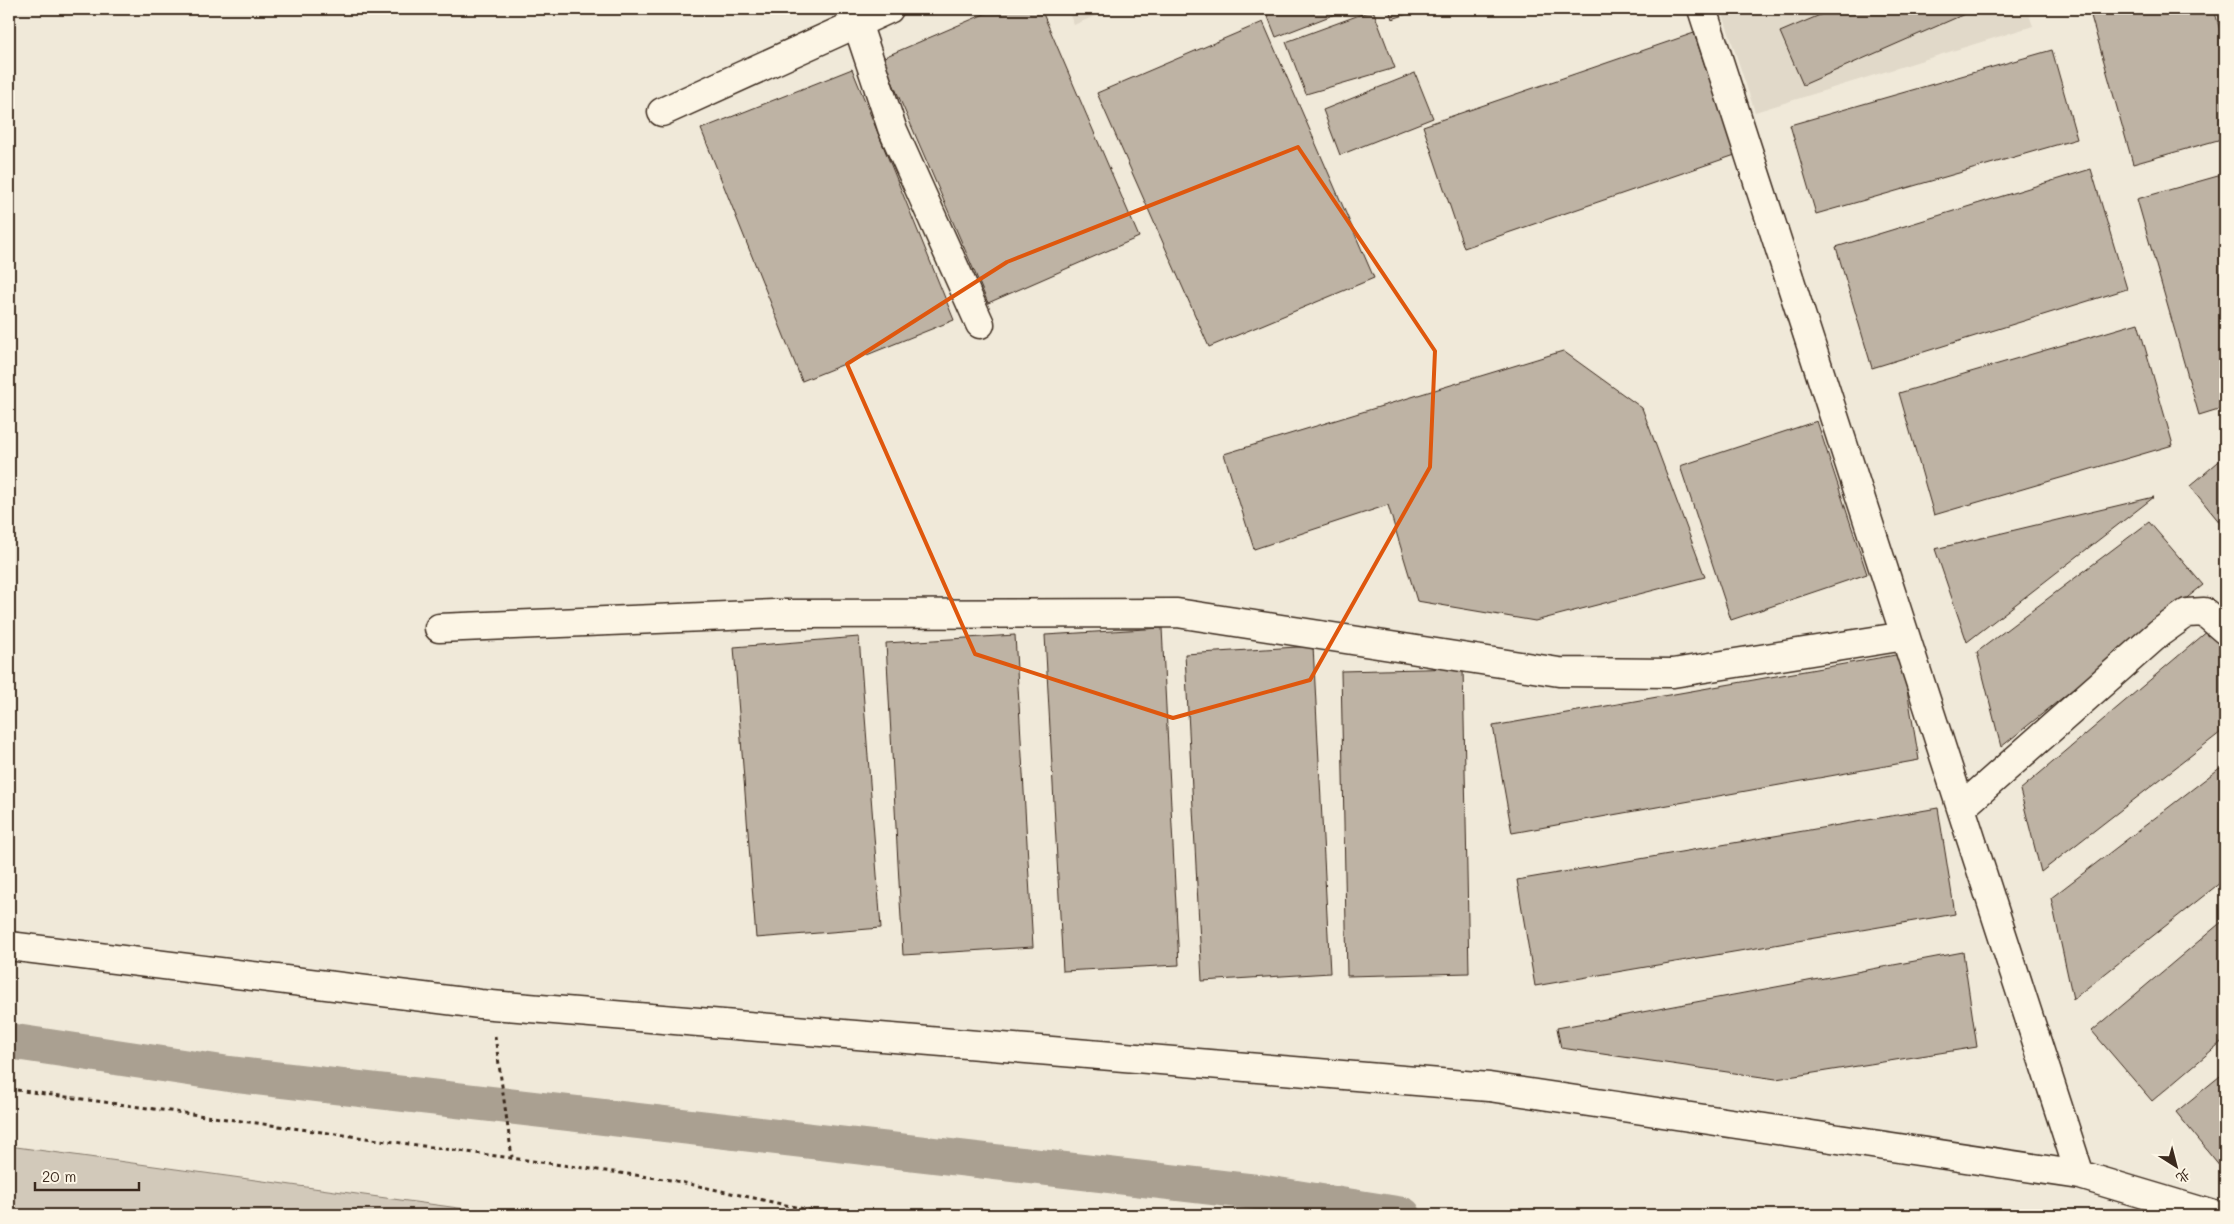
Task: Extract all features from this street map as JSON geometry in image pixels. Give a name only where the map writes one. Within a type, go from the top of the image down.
[{"type":"street","points":[[662,112],[888,9]]},
{"type":"street","points":[[1702,9],[2080,1174]]},
{"type":"street","points":[[857,23],[892,128],[980,324]]},
{"type":"street","points":[[1960,808],[2159,633],[2187,613],[2204,612],[2225,630]]},
{"type":"street","points":[[439,628],[774,614],[1178,613],[1559,672],[1674,673],[1905,636]]},
{"type":"street","points":[[9,946],[480,1004],[1489,1087],[2080,1174],[2214,1215]]},
{"type":"path","points":[[480,1004],[497,1040],[512,1157]]},
{"type":"path","points":[[9,1089],[671,1180],[832,1215]]},
{"type":"highlighted area","points":[[1298,147],[1435,351],[1430,467],[1310,680],[1173,718],[975,654],[847,364],[1007,262]]},
{"type":"shaded area","points":[[1067,9],[1111,9],[1074,25]]},
{"type":"shaded area","points":[[1721,9],[2027,9],[2033,26],[1755,112]]},
{"type":"shaded area","points":[[9,1146],[509,1215],[9,1215]]},
{"type":"building","points":[[996,9],[1041,9],[1139,237],[988,303],[882,58]]},
{"type":"building","points":[[1265,9],[1348,9],[1276,37]]},
{"type":"building","points":[[1389,9],[1423,9],[1392,19]]},
{"type":"building","points":[[1834,9],[1976,9],[1803,85],[1780,32]]},
{"type":"building","points":[[2089,9],[2214,9],[2225,48],[2225,138],[2133,164]]},
{"type":"building","points":[[1373,10],[1395,68],[1306,94],[1286,42]]},
{"type":"building","points":[[1263,22],[1374,278],[1209,347],[1097,93]]},
{"type":"building","points":[[1694,33],[1735,155],[1464,248],[1423,126]]},
{"type":"building","points":[[2052,50],[2077,139],[1816,214],[1790,125]]},
{"type":"building","points":[[852,69],[954,320],[802,381],[701,129]]},
{"type":"building","points":[[1415,73],[1433,118],[1340,155],[1323,110]]},
{"type":"building","points":[[2091,169],[2127,289],[1872,368],[1836,247]]},
{"type":"building","points":[[2225,174],[2225,407],[2199,415],[2137,199]]},
{"type":"building","points":[[2138,323],[2173,445],[1934,515],[1899,393]]},
{"type":"building","points":[[1563,351],[1642,408],[1705,577],[1535,621],[1417,601],[1388,505],[1254,549],[1224,454]]},
{"type":"building","points":[[1817,421],[1867,574],[1731,620],[1680,466]]},
{"type":"building","points":[[2225,456],[2225,529],[2190,486]]},
{"type":"building","points":[[2154,497],[1967,642],[1935,549]]},
{"type":"building","points":[[2149,522],[2203,585],[2001,747],[1977,652]]},
{"type":"building","points":[[1162,628],[1179,965],[1063,971],[1045,635]]},
{"type":"building","points":[[2209,630],[2225,647],[2225,729],[2041,872],[2020,790]]},
{"type":"building","points":[[1015,635],[1033,947],[903,955],[886,643]]},
{"type":"building","points":[[859,637],[881,928],[756,938],[734,647]]},
{"type":"building","points":[[1313,646],[1330,973],[1202,981],[1185,654]]},
{"type":"building","points":[[1901,654],[1919,760],[1512,833],[1493,726]]},
{"type":"building","points":[[1463,668],[1469,973],[1347,976],[1341,671]]},
{"type":"building","points":[[2225,764],[2225,879],[2073,999],[2051,898]]},
{"type":"building","points":[[1938,808],[1955,914],[1535,986],[1517,880]]},
{"type":"building","points":[[2225,919],[2225,1039],[2152,1101],[2092,1031]]},
{"type":"building","points":[[1963,952],[1977,1047],[1776,1079],[1561,1048],[1557,1028]]},
{"type":"building","points":[[2225,1072],[2225,1172],[2176,1112]]},
{"type":"waterway","points":[[9,1041],[229,1074],[1265,1193],[1403,1215]]}]
